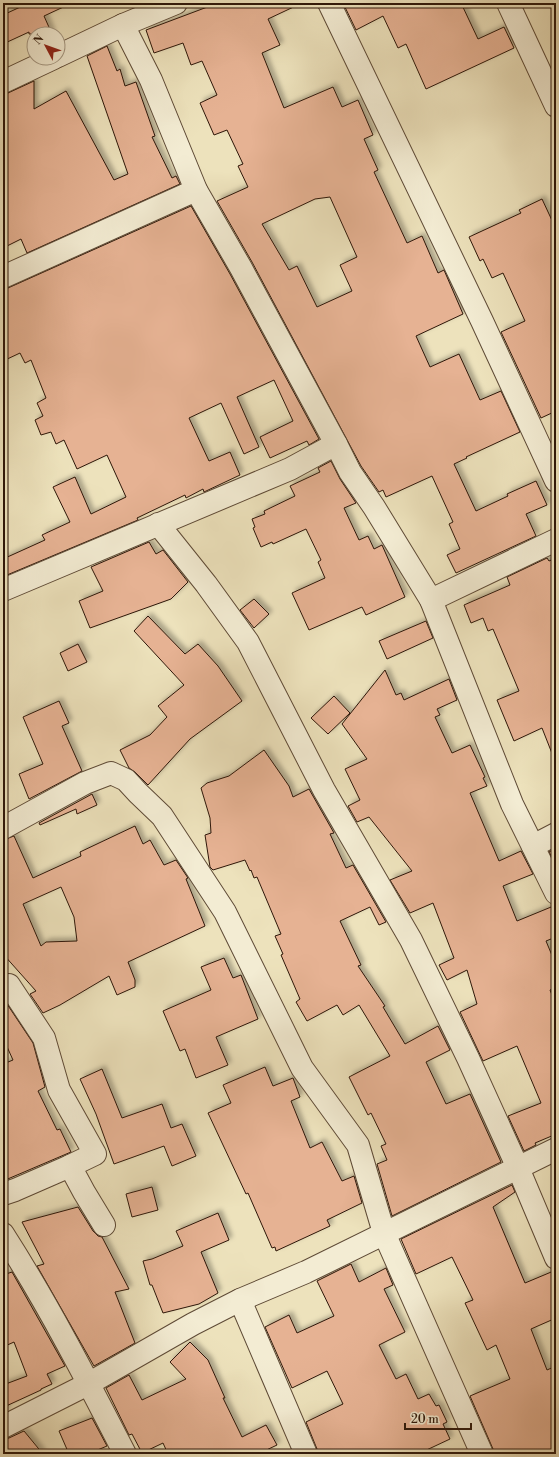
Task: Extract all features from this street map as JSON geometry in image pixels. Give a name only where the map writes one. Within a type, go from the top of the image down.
[{"type":"street","points":[[66,52],[123,26],[144,9],[176,3]]},
{"type":"street","points":[[329,3],[482,321],[556,481]]},
{"type":"street","points":[[508,3],[556,106]]},
{"type":"street","points":[[123,26],[151,80],[196,190],[241,268],[350,472],[374,507],[431,600],[512,804],[556,892]]},
{"type":"street","points":[[3,82],[37,66]]},
{"type":"street","points":[[3,277],[196,190]]},
{"type":"street","points":[[3,590],[290,469],[336,444]]},
{"type":"street","points":[[158,524],[206,584],[248,642],[324,790],[411,940],[468,1058],[518,1168],[556,1258]]},
{"type":"street","points":[[431,600],[556,540]]},
{"type":"street","points":[[3,828],[85,783],[110,773],[126,780],[162,816],[225,912],[302,1068],[358,1145],[384,1233],[482,1454]]},
{"type":"street","points":[[533,846],[556,834]]},
{"type":"street","points":[[3,1194],[95,1154],[59,1090],[44,1038],[9,985]]},
{"type":"street","points":[[3,1427],[88,1384],[194,1324],[240,1300],[306,1272],[556,1149]]},
{"type":"street","points":[[70,1166],[104,1224]]},
{"type":"street","points":[[3,1234],[10,1260],[88,1384],[125,1454]]},
{"type":"street","points":[[240,1300],[306,1454]]},
{"type":"building","points":[[29,3],[72,3],[44,16],[48,26],[26,26],[26,33],[3,44],[3,15]]},
{"type":"building","points":[[218,3],[302,3],[268,19],[280,45],[262,53],[284,108],[333,87],[342,107],[358,100],[373,135],[364,139],[378,170],[374,172],[407,243],[422,236],[438,273],[444,270],[463,314],[416,336],[430,367],[459,354],[480,400],[501,391],[520,432],[454,464],[476,511],[508,496],[507,494],[536,481],[547,505],[526,514],[536,536],[456,573],[447,555],[460,549],[449,524],[453,522],[432,476],[386,497],[383,490],[379,492],[361,466],[252,262],[217,201],[248,187],[238,166],[243,164],[227,130],[214,135],[200,103],[217,95],[202,61],[191,65],[183,43],[154,53],[146,30]],"holes":[[[330,197],[357,257],[340,265],[352,291],[317,307],[297,266],[289,270],[262,224],[315,199]]]},
{"type":"building","points":[[343,3],[461,3],[478,39],[504,27],[514,48],[426,89],[406,44],[398,48],[383,16],[356,30]]},
{"type":"building","points":[[107,46],[117,71],[120,69],[125,86],[136,82],[155,136],[152,137],[172,178],[176,176],[180,184],[27,253],[21,239],[3,248],[3,94],[34,81],[34,109],[66,91],[114,180],[128,174],[87,56]]},
{"type":"building","points":[[542,199],[556,229],[556,411],[541,418],[501,332],[525,321],[503,273],[492,278],[483,259],[480,261],[469,237],[521,213],[519,210]]},
{"type":"building","points":[[191,206],[230,274],[319,439],[309,445],[307,441],[270,458],[260,437],[293,421],[274,380],[237,397],[259,447],[244,454],[221,403],[189,418],[209,461],[230,452],[240,475],[204,492],[203,489],[186,498],[185,495],[137,518],[138,520],[7,575],[3,566],[3,559],[45,540],[42,535],[70,522],[53,487],[75,477],[91,514],[126,497],[107,455],[77,469],[64,440],[56,444],[51,432],[41,435],[35,420],[43,416],[37,403],[46,398],[31,360],[25,363],[20,353],[3,361],[3,289]]},
{"type":"building","points":[[331,461],[340,479],[356,503],[344,508],[359,540],[368,536],[374,549],[382,545],[405,597],[366,615],[362,607],[309,630],[292,593],[325,578],[318,562],[321,560],[306,529],[273,544],[272,542],[261,547],[253,528],[255,527],[252,519],[265,514],[264,511],[295,496],[290,486],[320,472],[318,468]]},
{"type":"building","points":[[149,542],[156,554],[163,550],[188,582],[171,599],[90,628],[79,601],[103,591],[91,567]]},
{"type":"building","points":[[547,558],[549,561],[556,558],[555,761],[542,728],[514,741],[497,700],[519,691],[493,629],[488,631],[483,618],[471,623],[464,605],[510,585],[507,577]]},
{"type":"building","points":[[254,599],[269,614],[254,628],[240,610]]},
{"type":"building","points":[[148,616],[185,654],[198,644],[218,666],[242,701],[190,739],[148,785],[129,768],[120,750],[150,735],[167,717],[158,706],[184,685],[134,631]]},
{"type":"building","points":[[426,621],[433,638],[387,659],[379,641]]},
{"type":"building","points":[[78,644],[87,662],[68,671],[60,653]]},
{"type":"building","points":[[385,670],[396,695],[401,693],[404,700],[449,679],[457,700],[437,709],[440,715],[435,717],[452,753],[470,745],[485,777],[483,778],[487,786],[470,793],[499,861],[521,851],[533,874],[503,886],[517,921],[556,905],[556,937],[546,941],[556,965],[556,987],[550,990],[556,1005],[556,1137],[554,1135],[535,1143],[536,1145],[524,1151],[508,1116],[541,1103],[517,1046],[483,1061],[460,1012],[477,1004],[467,970],[447,980],[439,965],[454,958],[433,903],[410,913],[390,880],[412,871],[369,817],[357,822],[348,806],[360,800],[345,769],[367,759],[342,724]]},
{"type":"building","points":[[334,696],[350,713],[328,734],[311,718]]},
{"type":"building","points":[[59,701],[69,723],[62,726],[82,771],[29,799],[19,774],[43,764],[23,717]]},
{"type":"building","points":[[264,750],[289,786],[293,797],[309,789],[334,833],[330,834],[346,868],[353,865],[386,922],[379,925],[370,907],[340,921],[361,965],[358,966],[385,1006],[383,1007],[405,1044],[438,1026],[450,1050],[426,1062],[446,1104],[470,1094],[501,1162],[392,1216],[377,1164],[387,1160],[381,1146],[386,1144],[371,1113],[368,1115],[349,1077],[390,1056],[359,1005],[343,1015],[337,1005],[307,1021],[296,1002],[300,999],[281,955],[283,954],[275,936],[281,934],[257,877],[254,878],[245,860],[213,870],[210,867],[205,835],[211,833],[210,818],[201,788],[207,783],[229,776]]},
{"type":"building","points":[[92,794],[97,805],[77,814],[76,809],[40,825],[39,823]]},
{"type":"building","points":[[135,826],[143,844],[150,840],[164,865],[176,860],[188,878],[186,879],[205,926],[128,962],[135,980],[135,987],[117,995],[109,976],[60,1005],[43,1013],[30,994],[36,991],[3,954],[3,840],[14,836],[33,878],[81,856],[80,852]],"holes":[[[61,887],[74,917],[77,941],[46,942],[41,946],[23,904]]]},
{"type":"building","points":[[556,848],[556,865],[549,852]]},
{"type":"building","points":[[224,958],[233,978],[241,975],[258,1019],[216,1037],[228,1065],[196,1078],[185,1049],[180,1051],[163,1011],[211,990],[201,967]]},
{"type":"building","points":[[7,1004],[33,1043],[45,1087],[38,1091],[57,1130],[60,1129],[71,1152],[3,1181],[3,1064],[13,1060],[3,1038],[3,1006]]},
{"type":"building","points":[[265,1067],[273,1086],[293,1078],[300,1097],[291,1101],[310,1148],[322,1142],[342,1181],[354,1176],[362,1203],[327,1220],[330,1226],[276,1251],[275,1247],[272,1248],[248,1193],[246,1194],[208,1113],[231,1103],[223,1085]]},
{"type":"building","points":[[102,1069],[122,1118],[162,1104],[171,1128],[182,1124],[196,1156],[172,1166],[164,1146],[114,1164],[96,1114],[80,1079]]},
{"type":"building","points":[[512,1185],[515,1192],[493,1207],[525,1283],[556,1270],[556,1318],[531,1329],[547,1370],[556,1366],[556,1454],[494,1454],[470,1396],[510,1379],[496,1345],[487,1350],[465,1303],[473,1300],[452,1257],[416,1274],[401,1239]]},
{"type":"building","points":[[152,1187],[158,1210],[132,1217],[126,1194]]},
{"type":"building","points":[[78,1207],[93,1231],[98,1236],[102,1237],[129,1289],[115,1292],[135,1343],[94,1366],[37,1266],[44,1264],[22,1222]]},
{"type":"building","points":[[218,1213],[229,1240],[201,1252],[218,1293],[199,1304],[163,1313],[152,1285],[150,1285],[143,1261],[152,1259],[183,1246],[176,1231]]},
{"type":"building","points":[[351,1264],[359,1282],[386,1268],[393,1285],[384,1289],[405,1332],[379,1345],[396,1379],[406,1374],[418,1399],[429,1394],[436,1406],[439,1405],[447,1422],[443,1424],[450,1439],[418,1454],[318,1454],[306,1422],[343,1404],[327,1371],[292,1388],[265,1327],[289,1315],[297,1333],[334,1316],[317,1281]]},
{"type":"building","points":[[12,1272],[65,1366],[47,1374],[52,1384],[4,1407],[7,1411],[3,1413],[3,1385],[27,1376],[14,1342],[3,1347],[3,1275]]},
{"type":"building","points":[[190,1342],[208,1360],[225,1398],[223,1398],[242,1437],[266,1425],[277,1445],[258,1454],[168,1454],[163,1443],[142,1453],[132,1434],[129,1435],[106,1388],[129,1375],[142,1400],[186,1379],[170,1362]]},
{"type":"building","points":[[92,1418],[107,1446],[88,1454],[69,1454],[59,1431]]},
{"type":"building","points":[[24,1431],[43,1454],[3,1454],[3,1439],[9,1438]]}]
